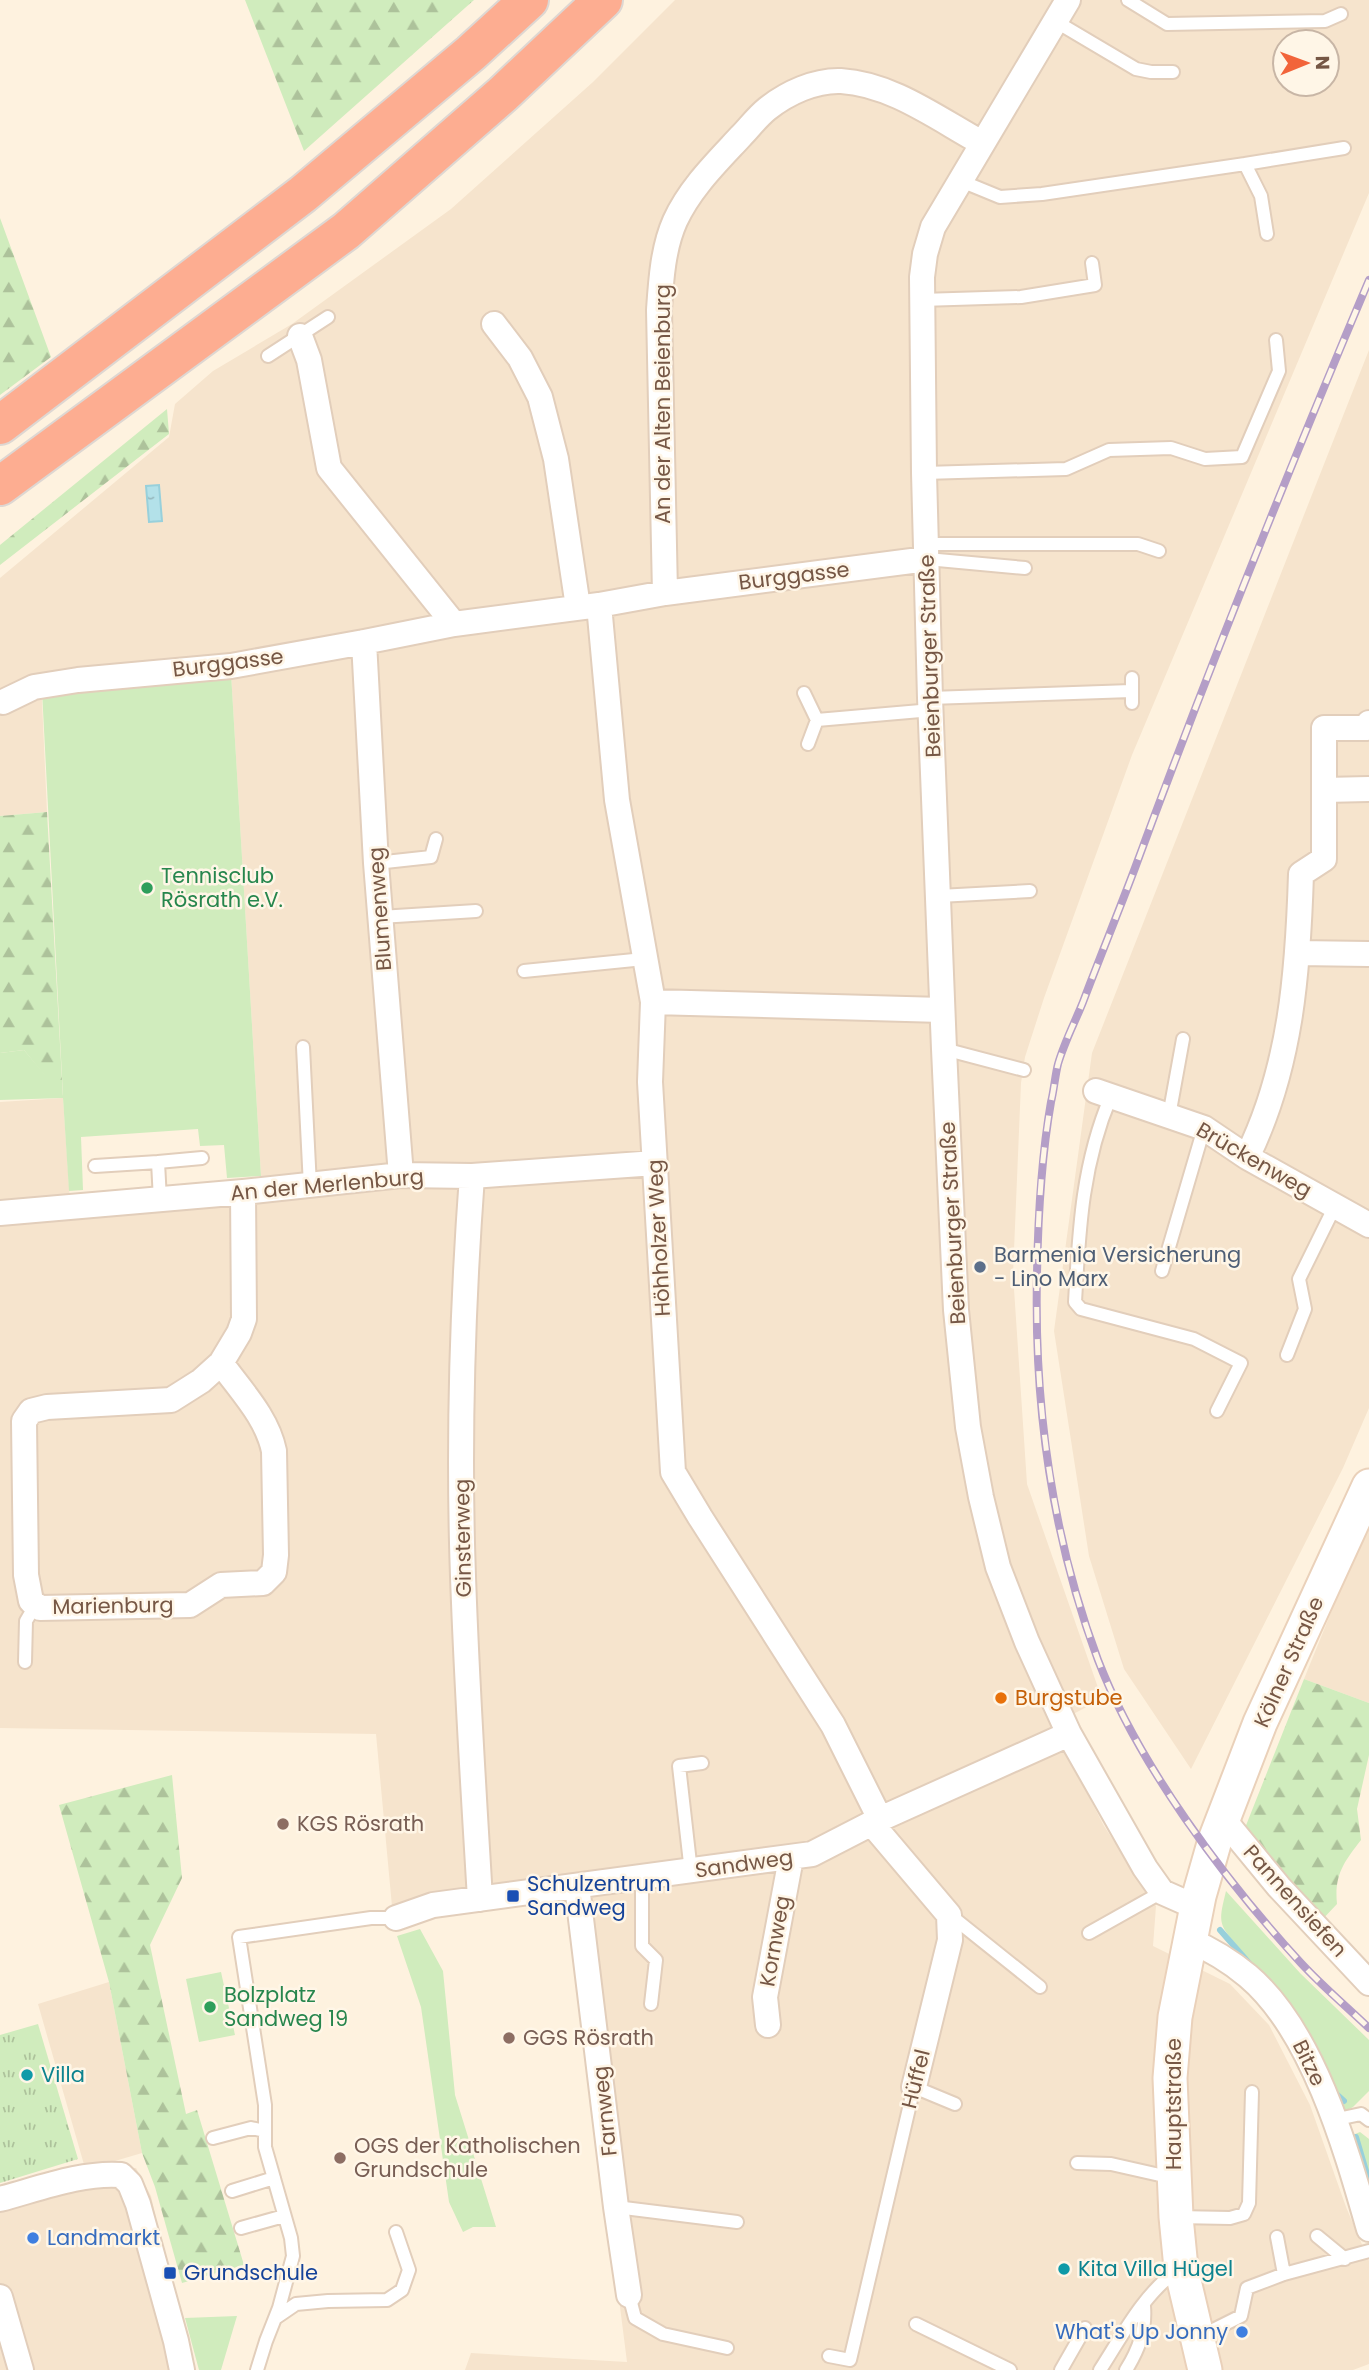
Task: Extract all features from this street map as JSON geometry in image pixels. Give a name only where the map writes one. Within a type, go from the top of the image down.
[{"type":"highway","points":[[0,425],[303,194],[471,53],[529,0]]},
{"type":"highway","points":[[0,486],[346,231],[503,94],[603,0]]},
{"type":"main road","name":"Kölner Straße","points":[[1219,1829],[1260,1723],[1369,1486]]},
{"type":"main road","name":"Hauptstraße","points":[[1201,2356],[1181,2268],[1173,2178],[1170,2078],[1175,2017],[1189,1940],[1219,1829]]},
{"type":"street","name":"Beienburger Straße","points":[[1068,0],[933,227],[925,254],[921,300],[931,704],[957,1320],[968,1427],[998,1567],[1027,1642],[1069,1734],[1145,1868],[1162,1892]]},
{"type":"street","name":"An der Alten Beienburg","points":[[665,593],[659,310],[666,247],[675,221],[689,196],[714,164],[767,109],[815,83],[839,81],[867,85],[897,96],[982,143]]},
{"type":"street","points":[[495,324],[520,358],[540,397],[588,606]]},
{"type":"street","points":[[300,336],[309,360],[329,468],[454,624]]},
{"type":"street","name":"Burggasse","points":[[3,702],[34,687],[78,680],[231,666],[454,624],[588,606],[927,551]]},
{"type":"street","name":"Höhholzer Weg","points":[[588,606],[617,800],[653,1002],[650,1082],[673,1472],[833,1724],[876,1821]]},
{"type":"street","name":"Blumenweg","points":[[364,642],[376,863],[401,1175]]},
{"type":"street","points":[[1247,1157],[1263,1126],[1280,1069],[1296,982],[1301,874],[1324,859],[1324,728],[1366,728],[1369,723]]},
{"type":"street","points":[[1324,790],[1369,789]]},
{"type":"street","points":[[1298,953],[1369,954]]},
{"type":"street","points":[[653,1002],[942,1010]]},
{"type":"street","name":"Brückenweg","points":[[1103,1094],[1204,1128],[1247,1157],[1369,1225]]},
{"type":"street","name":"An der Merlenburg","points":[[0,1213],[310,1186],[401,1175],[472,1176],[655,1163]]},
{"type":"street","name":"Ginsterweg","points":[[472,1176],[462,1389],[461,1541],[480,1899]]},
{"type":"street","name":"Marienburg","points":[[221,1363],[256,1409],[271,1438],[274,1451],[274,1572],[263,1583],[220,1585],[190,1605],[40,1608],[31,1601],[26,1575],[24,1421],[31,1411],[47,1407],[171,1400],[201,1381],[221,1363],[239,1333],[244,1318],[243,1192]]},
{"type":"street","name":"Sandweg","points":[[396,1918],[433,1905],[812,1854],[876,1821],[1069,1734]]},
{"type":"street","points":[[876,1821],[950,1915]]},
{"type":"street","name":"Pannensiefen","points":[[1219,1829],[1279,1887],[1369,1983]]},
{"type":"street","name":"Kornweg","points":[[768,2025],[765,1997],[791,1858]]},
{"type":"street","name":"Farnweg","points":[[577,1886],[629,2295]]},
{"type":"street","points":[[1162,1892],[1196,1907]]},
{"type":"street","name":"Hüffel","points":[[914,2087],[950,1940],[950,1915]]},
{"type":"street","name":"Bitze","points":[[1189,1940],[1212,1950],[1250,1977],[1298,2039],[1316,2075],[1333,2120],[1369,2229]]},
{"type":"street","points":[[0,2199],[83,2178],[121,2175],[130,2185],[138,2204],[182,2370]]},
{"type":"street","points":[[0,2297],[21,2370]]},
{"type":"lane","points":[[1128,0],[1167,24],[1325,21],[1341,14]]},
{"type":"lane","points":[[1055,21],[1136,69],[1173,72]]},
{"type":"lane","points":[[961,181],[1000,197],[1042,194],[1344,148]]},
{"type":"lane","points":[[1245,164],[1261,196],[1268,234]]},
{"type":"lane","points":[[921,300],[1021,297],[1095,285],[1091,263]]},
{"type":"lane","points":[[268,356],[328,317]]},
{"type":"lane","points":[[924,473],[1066,469],[1109,450],[1171,447],[1205,459],[1242,457],[1279,371],[1276,340]]},
{"type":"lane","points":[[927,551],[1138,544],[1159,551]]},
{"type":"lane","points":[[927,551],[1025,568]]},
{"type":"lane","points":[[817,720],[931,704],[1132,691]]},
{"type":"lane","points":[[804,693],[817,720],[808,744]]},
{"type":"lane","points":[[376,863],[431,857],[436,839]]},
{"type":"lane","points":[[939,896],[1030,891]]},
{"type":"lane","points":[[380,917],[476,911]]},
{"type":"lane","points":[[524,971],[645,959]]},
{"type":"lane","points":[[1169,1116],[1183,1039]]},
{"type":"lane","points":[[303,1047],[310,1186]]},
{"type":"lane","points":[[944,1049],[1024,1070]]},
{"type":"lane","points":[[1103,1094],[1079,1221],[1075,1302],[1081,1308],[1194,1339],[1241,1363],[1217,1411]]},
{"type":"lane","points":[[1162,1271],[1204,1128]]},
{"type":"lane","points":[[95,1166],[202,1158]]},
{"type":"lane","points":[[158,1162],[160,1200]]},
{"type":"lane","points":[[1287,1355],[1305,1308],[1299,1279],[1335,1206]]},
{"type":"lane","points":[[25,1662],[26,1621],[36,1604]]},
{"type":"lane","points":[[691,1872],[679,1766],[702,1763]]},
{"type":"lane","points":[[642,1878],[642,1946],[656,1960],[651,2004]]},
{"type":"lane","points":[[1089,1933],[1162,1892]]},
{"type":"lane","points":[[950,1915],[1040,1987]]},
{"type":"lane","points":[[257,2370],[277,2317],[293,2256],[291,2238],[265,2147],[265,2105],[239,1937],[371,1918],[396,1918]]},
{"type":"lane","points":[[914,2087],[955,2104]]},
{"type":"lane","name":"Hüffel","points":[[829,2356],[850,2360],[914,2087]]},
{"type":"lane","points":[[1176,2217],[1230,2218],[1244,2214],[1249,2203],[1252,2092]]},
{"type":"lane","points":[[1333,2120],[1361,2114],[1369,2120]]},
{"type":"lane","points":[[213,2138],[251,2128],[265,2131]]},
{"type":"lane","points":[[1077,2163],[1111,2164],[1173,2178]]},
{"type":"lane","points":[[232,2191],[274,2178]]},
{"type":"lane","points":[[616,2207],[737,2222]]},
{"type":"lane","points":[[242,2228],[284,2216]]},
{"type":"lane","points":[[277,2317],[296,2304],[387,2300],[402,2290],[409,2270],[396,2232]]},
{"type":"lane","points":[[1317,2236],[1345,2259]]},
{"type":"lane","points":[[1277,2237],[1284,2274]]},
{"type":"lane","points":[[1201,2356],[1206,2333],[1241,2316],[1247,2288],[1284,2274],[1369,2251]]},
{"type":"lane","points":[[1100,2370],[1165,2279],[1181,2268]]},
{"type":"lane","points":[[629,2295],[635,2318],[663,2334],[727,2348]]},
{"type":"lane","points":[[1126,2370],[1134,2357],[1145,2326],[1144,2306]]},
{"type":"lane","points":[[916,2324],[1010,2370]]},
{"type":"lane","points":[[1061,2370],[1084,2328]]},
{"type":"shaded area","points":[[675,0],[1369,0],[1369,193],[1132,755],[1044,998],[1025,1057],[1021,1083],[1013,1274],[1027,1484],[1102,1699],[1052,1725],[1104,1826],[1156,1906],[1153,1946],[1230,1984],[1269,2025],[1310,2105],[1346,2207],[1369,2261],[1369,2364],[1353,2370],[465,2370],[471,2353],[627,2362],[568,1897],[393,1917],[376,1734],[0,1728],[0,1102],[63,1098],[70,1201],[239,1187],[261,1176],[231,673],[41,679],[47,812],[0,816],[0,578],[169,437],[175,404],[213,371],[292,324],[451,209],[593,82]]},
{"type":"shaded area","points":[[1369,350],[1369,1408],[1343,1468],[1191,1769],[1124,1669],[1089,1556],[1054,1331],[1092,1053]]},
{"type":"shaded area","points":[[1369,1528],[1369,1703],[1304,1679],[1343,1583]]},
{"type":"shaded area","points":[[109,1982],[142,2153],[88,2169],[136,2168],[151,2196],[190,2370],[0,2370],[0,2190],[85,2168],[38,2004]]},
{"type":"green space","points":[[245,0],[474,0],[304,151]]},
{"type":"green space","points":[[0,218],[51,357],[0,395]]},
{"type":"green space","points":[[167,409],[169,434],[0,565],[0,545]]},
{"type":"green space","name":"Tennisclub Rösrath e.V.","points":[[231,673],[261,1176],[227,1178],[224,1145],[200,1146],[198,1129],[81,1137],[83,1190],[69,1191],[63,1098],[0,1100],[0,1053],[24,1050],[63,1096],[42,691]]},
{"type":"green space","points":[[47,812],[63,1098],[24,1050],[0,1053],[0,816]]},
{"type":"green space","points":[[1304,1679],[1369,1703],[1369,1755],[1357,1809],[1361,1840],[1339,1877],[1337,1904],[1320,1922],[1243,1833]]},
{"type":"green space","points":[[172,1775],[182,1878],[150,1945],[186,2114],[197,2110],[244,2265],[182,2283],[155,2187],[142,2153],[109,1982],[59,1805]]},
{"type":"green space","points":[[1226,1891],[1300,1973],[1369,2040],[1369,2091],[1353,2107],[1343,2112],[1238,1954],[1241,1950],[1222,1923]]},
{"type":"green space","points":[[420,1929],[443,1971],[455,2095],[496,2227],[473,2227],[463,2232],[449,2202],[421,2007],[397,1936]]},
{"type":"green space","name":"Bolzplatz Sandweg 19","points":[[221,1972],[235,2035],[199,2042],[186,1979]]},
{"type":"green space","points":[[38,2024],[78,2159],[0,2183],[0,2035]]},
{"type":"green space","points":[[1360,2132],[1369,2139],[1369,2197],[1348,2137]]},
{"type":"green space","points":[[237,2316],[221,2370],[199,2370],[185,2318]]},
{"type":"water","points":[[159,485],[162,521],[149,522],[146,486]]},
{"type":"waterway","points":[[1220,1930],[1249,1963]]},
{"type":"waterway","points":[[1333,2091],[1344,2101]]},
{"type":"waterway","points":[[1356,2137],[1369,2181]]},
{"type":"railway","points":[[1369,280],[1249,572],[1060,1056],[1042,1166],[1037,1274],[1039,1372],[1049,1470],[1082,1613],[1115,1699],[1159,1779],[1213,1857],[1300,1962],[1369,2028]]},
{"type":"place","name":"Tennisclub Rösrath e.V.","points":[[147,888]]},
{"type":"place","name":"Barmenia Versicherung - Lino Marx","points":[[980,1267]]},
{"type":"place","name":"Burgstube","points":[[1001,1698]]},
{"type":"place","name":"KGS Rösrath","points":[[283,1824]]},
{"type":"place","name":"Schulzentrum Sandweg","points":[[513,1896]]},
{"type":"place","name":"Bolzplatz Sandweg 19","points":[[210,2007]]},
{"type":"place","name":"GGS Rösrath","points":[[509,2038]]},
{"type":"place","name":"Villa","points":[[27,2075]]},
{"type":"place","name":"OGS der Katholischen Grundschule","points":[[340,2158]]},
{"type":"place","name":"Landmarkt","points":[[33,2238]]},
{"type":"place","name":"Kita Villa Hügel","points":[[1064,2269]]},
{"type":"place","name":"Grundschule","points":[[170,2273]]},
{"type":"place","name":"What's Up Jonny","points":[[1242,2332]]}]
